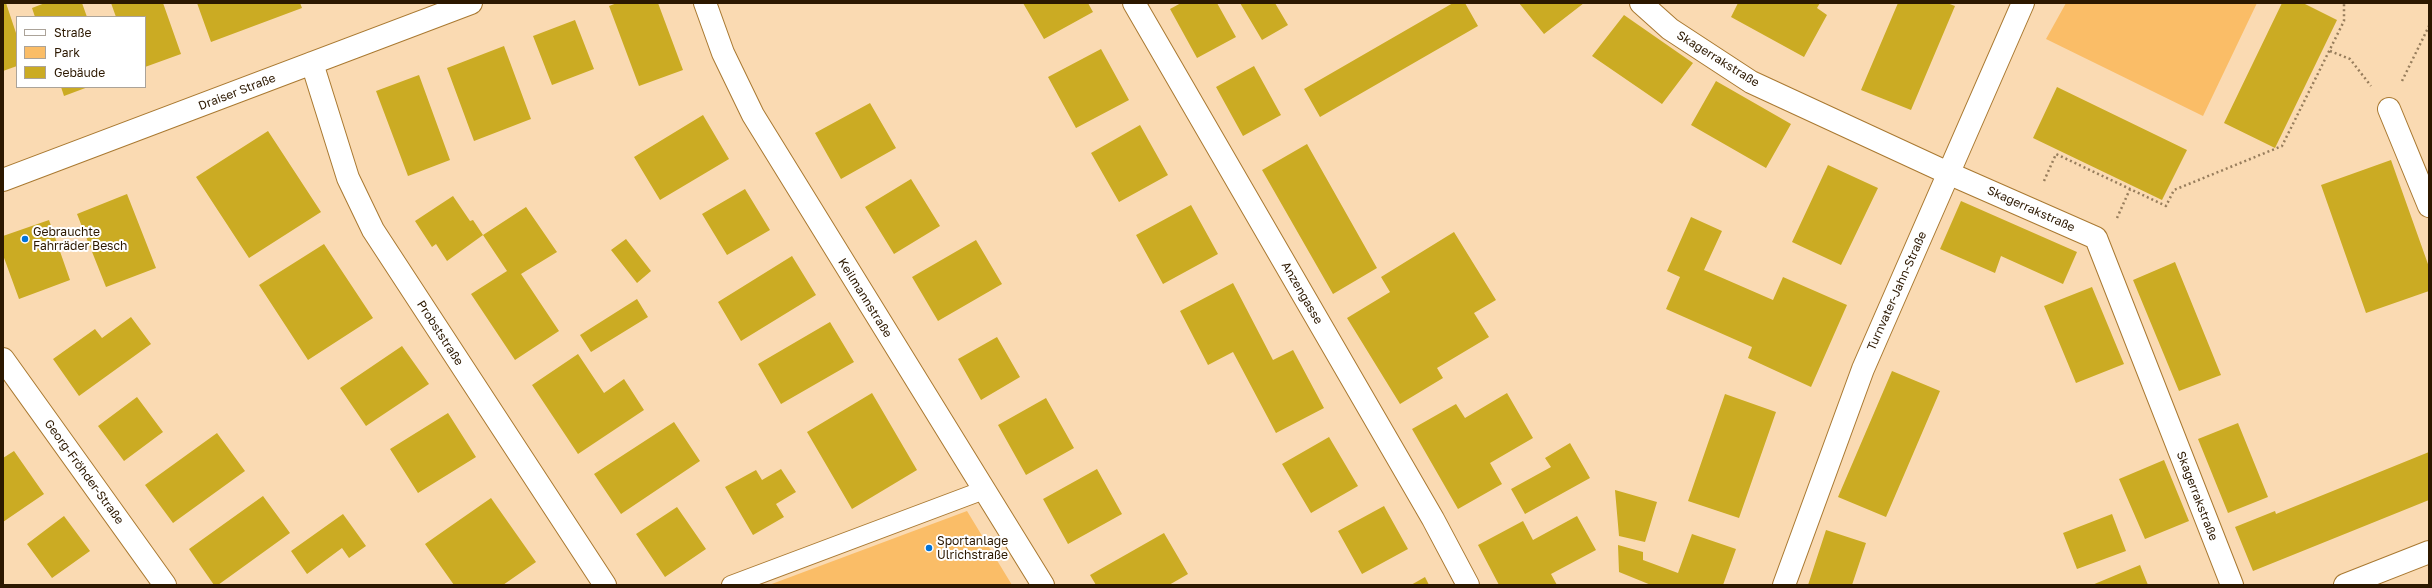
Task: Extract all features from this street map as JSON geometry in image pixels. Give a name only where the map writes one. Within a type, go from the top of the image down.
[{"type":"street","name":"Draiser Straße","points":[[3,180],[471,3]]},
{"type":"street","name":"Keilmannstraße","points":[[705,3],[723,52],[753,115],[1043,585]]},
{"type":"street","name":"Anzengasse","points":[[1134,3],[1429,512],[1468,585]]},
{"type":"street","name":"Skagerrakstraße","points":[[1641,3],[1670,29],[1751,82],[1948,173],[2096,238],[2232,585]]},
{"type":"street","name":"Turnvater-Jahn-Straße","points":[[1784,585],[1863,368],[2023,3]]},
{"type":"street","name":"Probststraße","points":[[312,63],[348,178],[373,230],[605,585]]},
{"type":"street","points":[[2389,109],[2429,206]]},
{"type":"street","name":"Georg-Fröhder-Straße","points":[[3,359],[165,585]]},
{"type":"street","points":[[2345,585],[2429,552]]},
{"type":"lane","points":[[731,585],[984,490]]},
{"type":"path","points":[[2032,209],[2056,154],[2166,206],[2174,190],[2282,146],[2344,21],[2344,3]]},
{"type":"path","points":[[2330,51],[2350,59],[2389,109],[2429,26]]},
{"type":"green space","points":[[2066,3],[2257,3],[2203,116],[2046,39]]},
{"type":"green space","name":"Sportanlage Ulrichstraße","points":[[967,511],[1012,585],[769,585]]},
{"type":"building","points":[[3,3],[6,3],[16,33],[16,66],[3,71]]},
{"type":"building","points":[[45,3],[82,3],[87,16],[35,16],[32,8]]},
{"type":"building","points":[[111,3],[163,3],[181,54],[146,67],[146,16],[116,16]]},
{"type":"building","points":[[197,3],[300,3],[302,8],[211,42]]},
{"type":"building","points":[[617,3],[658,3],[683,70],[639,86],[609,6]]},
{"type":"building","points":[[1023,3],[1088,3],[1093,12],[1044,39]]},
{"type":"building","points":[[1181,3],[1217,3],[1236,37],[1197,58],[1170,9]]},
{"type":"building","points":[[1240,3],[1275,3],[1288,25],[1262,40]]},
{"type":"building","points":[[1453,3],[1465,3],[1478,26],[1320,117],[1304,89]]},
{"type":"building","points":[[1519,3],[1584,3],[1544,34]]},
{"type":"building","points":[[1738,3],[1820,3],[1817,8],[1827,15],[1804,57],[1731,17]]},
{"type":"building","points":[[1898,3],[1947,3],[1955,6],[1911,110],[1861,90]]},
{"type":"building","points":[[2282,3],[2303,3],[2337,20],[2275,148],[2224,123]]},
{"type":"building","points":[[1624,15],[1693,63],[1662,104],[1592,56]]},
{"type":"building","points":[[575,20],[594,69],[552,85],[533,36]]},
{"type":"building","points":[[504,46],[531,119],[474,141],[447,68]]},
{"type":"building","points":[[1101,49],[1129,100],[1076,128],[1048,77]]},
{"type":"building","points":[[1254,66],[1281,115],[1243,136],[1216,87]]},
{"type":"building","points":[[419,75],[450,160],[408,176],[376,91]]},
{"type":"building","points":[[1716,81],[1791,124],[1766,168],[1691,125]]},
{"type":"building","points":[[2057,87],[2187,150],[2162,200],[2033,138]]},
{"type":"building","points":[[61,88],[85,88],[64,96]]},
{"type":"building","points":[[870,103],[896,148],[841,179],[815,133]]},
{"type":"building","points":[[703,115],[729,159],[660,200],[634,157]]},
{"type":"building","points":[[1140,125],[1168,175],[1119,202],[1091,153]]},
{"type":"building","points":[[268,131],[321,212],[249,258],[196,177]]},
{"type":"building","points":[[1307,144],[1377,268],[1333,294],[1262,170]]},
{"type":"building","points":[[2391,160],[2429,267],[2429,291],[2366,313],[2321,185]]},
{"type":"building","points":[[1828,165],[1878,188],[1841,265],[1792,242]]},
{"type":"building","points":[[911,179],[940,226],[894,254],[865,207]]},
{"type":"building","points":[[745,189],[770,230],[727,255],[702,214]]},
{"type":"building","points":[[127,194],[156,268],[106,287],[77,214]]},
{"type":"building","points":[[453,196],[470,221],[473,220],[483,235],[447,261],[436,244],[432,247],[415,221]]},
{"type":"building","points":[[1961,201],[2077,252],[2063,284],[2001,256],[1995,273],[1940,249]]},
{"type":"building","points":[[1191,205],[1218,254],[1163,284],[1136,235]]},
{"type":"building","points":[[526,207],[557,252],[521,274],[559,331],[515,360],[471,294],[507,271],[483,235]]},
{"type":"building","points":[[1691,217],[1722,231],[1704,270],[1773,300],[1783,277],[1847,305],[1811,387],[1748,358],[1752,347],[1666,309],[1680,277],[1667,271]]},
{"type":"building","points":[[49,220],[70,280],[19,299],[3,255],[3,236]]},
{"type":"building","points":[[1454,232],[1496,300],[1474,313],[1489,337],[1437,368],[1443,378],[1400,404],[1347,318],[1390,292],[1381,277]]},
{"type":"building","points":[[626,239],[651,271],[637,283],[611,250]]},
{"type":"building","points":[[976,240],[1002,284],[938,321],[912,277]]},
{"type":"building","points":[[324,244],[373,318],[308,360],[259,285]]},
{"type":"building","points":[[792,256],[816,295],[741,341],[718,302]]},
{"type":"building","points":[[2175,262],[2221,375],[2179,391],[2133,280]]},
{"type":"building","points":[[1233,283],[1273,360],[1293,350],[1324,408],[1276,433],[1233,352],[1208,365],[1180,311]]},
{"type":"building","points":[[2092,287],[2124,364],[2076,383],[2044,306]]},
{"type":"building","points":[[637,299],[648,317],[591,352],[580,335]]},
{"type":"building","points":[[131,317],[151,344],[79,396],[53,359],[95,329],[102,338]]},
{"type":"building","points":[[830,322],[854,362],[781,404],[758,364]]},
{"type":"building","points":[[997,337],[1020,377],[981,400],[958,359]]},
{"type":"building","points":[[402,346],[429,384],[366,426],[340,388]]},
{"type":"building","points":[[578,354],[604,393],[624,379],[644,410],[578,454],[532,385]]},
{"type":"building","points":[[1892,371],[1940,391],[1886,517],[1838,497]]},
{"type":"building","points":[[872,393],[917,470],[852,509],[807,432]]},
{"type":"building","points":[[1507,393],[1533,438],[1490,463],[1502,484],[1458,509],[1412,429],[1456,404],[1465,418]]},
{"type":"building","points":[[1725,394],[1776,412],[1739,518],[1688,501]]},
{"type":"building","points":[[137,397],[163,432],[124,461],[98,426]]},
{"type":"building","points":[[1046,398],[1074,448],[1026,475],[998,425]]},
{"type":"building","points":[[448,413],[476,457],[418,493],[390,449]]},
{"type":"building","points":[[674,422],[700,461],[621,514],[594,474]]},
{"type":"building","points":[[2238,423],[2268,497],[2228,513],[2198,439]]},
{"type":"building","points":[[217,433],[245,471],[173,523],[145,485]]},
{"type":"building","points":[[1329,437],[1358,486],[1311,513],[1282,464]]},
{"type":"building","points":[[1570,443],[1590,478],[1525,514],[1511,489],[1551,467],[1545,458]]},
{"type":"building","points":[[14,451],[44,494],[3,522],[3,458]]},
{"type":"building","points":[[2429,452],[2429,500],[2253,571],[2235,527],[2275,511],[2276,514]]},
{"type":"building","points":[[2164,460],[2189,521],[2145,539],[2119,479]]},
{"type":"building","points":[[781,469],[796,492],[776,504],[784,517],[753,535],[725,487],[756,470],[762,480]]},
{"type":"building","points":[[1097,469],[1122,514],[1068,544],[1043,499]]},
{"type":"building","points":[[1615,490],[1657,502],[1645,542],[1619,536]]},
{"type":"building","points":[[263,496],[290,533],[218,585],[214,585],[189,549]]},
{"type":"building","points":[[491,498],[536,562],[503,585],[454,585],[425,544]]},
{"type":"building","points":[[1384,506],[1408,549],[1362,574],[1338,531]]},
{"type":"building","points":[[677,507],[706,549],[665,577],[636,534]]},
{"type":"building","points":[[343,514],[366,546],[349,558],[342,548],[307,574],[291,551]]},
{"type":"building","points":[[2112,514],[2126,551],[2077,569],[2063,533]]},
{"type":"building","points":[[64,516],[90,551],[52,578],[27,544]]},
{"type":"building","points":[[1577,516],[1596,550],[1551,574],[1557,585],[1499,585],[1478,545],[1523,521],[1533,540]]},
{"type":"building","points":[[1826,530],[1866,543],[1852,585],[1808,585]]},
{"type":"building","points":[[1164,533],[1188,574],[1169,585],[1096,585],[1090,575]]},
{"type":"building","points":[[1692,534],[1736,549],[1723,585],[1651,585],[1619,572],[1618,545],[1643,552],[1643,560],[1678,573]]},
{"type":"building","points":[[2140,565],[2148,585],[2092,585]]},
{"type":"building","points":[[1425,577],[1429,585],[1411,585]]},
{"type":"place","name":"Gebrauchte Fahrräder Besch","points":[[25,239]]},
{"type":"place","name":"Sportanlage Ulrichstraße","points":[[929,548]]}]
